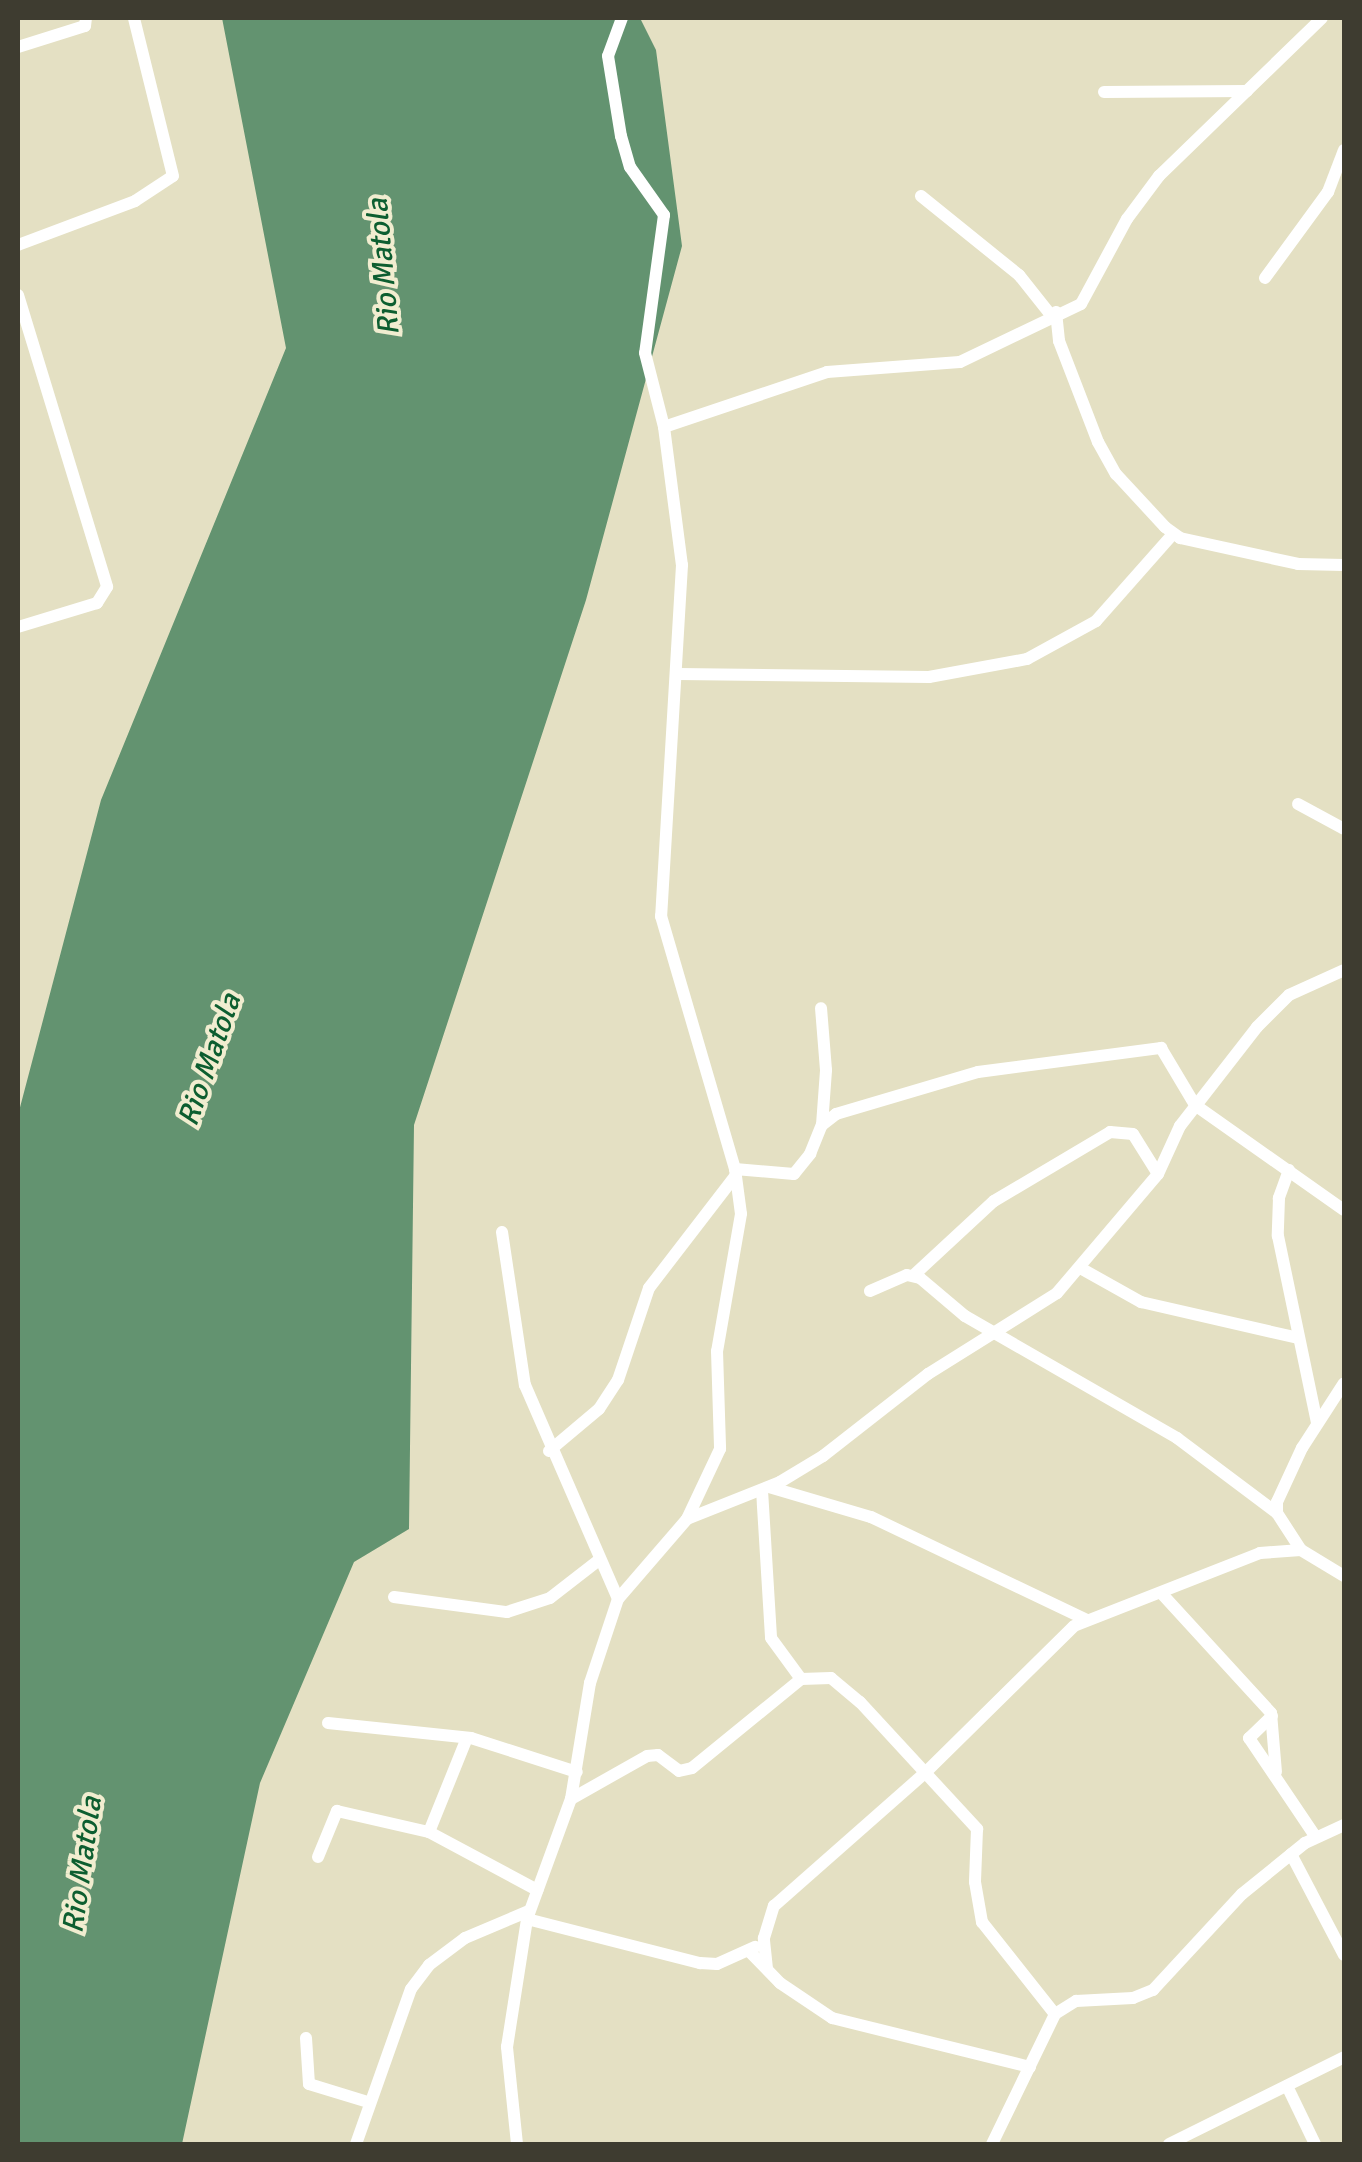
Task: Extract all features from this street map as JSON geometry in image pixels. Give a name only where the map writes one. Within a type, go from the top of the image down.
[{"type":"street","points":[[18,47],[85,26],[86,18]]},
{"type":"street","points":[[18,245],[135,201],[173,176],[134,18]]},
{"type":"street","points":[[518,2144],[506,2046],[528,1915],[571,1799],[590,1683],[618,1599],[687,1519],[720,1449],[717,1350],[740,1230],[736,1172],[661,916],[682,566],[664,427],[645,353],[664,215],[630,167],[621,136],[608,56],[622,18]]},
{"type":"street","points":[[664,427],[827,372],[960,362],[1086,300],[1132,211],[1322,18]]},
{"type":"street","points":[[1104,92],[1247,91]]},
{"type":"street","points":[[1265,278],[1328,192],[1344,150]]},
{"type":"street","points":[[921,196],[1019,275],[1053,313],[1059,341],[1098,442],[1116,474],[1173,534],[1298,564],[1344,566]]},
{"type":"street","points":[[18,295],[107,587],[97,602],[18,627]]},
{"type":"street","points":[[678,674],[929,677],[1027,660],[1096,621],[1173,534]]},
{"type":"street","points":[[1298,804],[1344,829]]},
{"type":"street","points":[[687,1519],[766,1489],[823,1456],[928,1374],[1001,1333],[1082,1269],[1158,1174],[1195,1105],[1289,995],[1344,970]]},
{"type":"street","points":[[821,1008],[826,1070],[822,1125]]},
{"type":"street","points":[[736,1172],[794,1174],[822,1125],[836,1114],[978,1072],[1155,1048],[1168,1053],[1195,1105],[1344,1210]]},
{"type":"street","points":[[870,1291],[914,1276],[974,1215],[1110,1132],[1133,1134],[1158,1174]]},
{"type":"street","points":[[1289,1170],[1277,1214],[1298,1338],[1318,1423]]},
{"type":"street","points":[[549,1450],[600,1409],[623,1367],[649,1288],[736,1172]]},
{"type":"street","points":[[502,1232],[522,1374],[549,1450],[618,1599]]},
{"type":"street","points":[[1082,1269],[1141,1302],[1298,1338]]},
{"type":"street","points":[[914,1276],[965,1316],[1001,1333],[1178,1438],[1277,1513],[1301,1550],[1344,1576]]},
{"type":"street","points":[[1277,1513],[1284,1483],[1344,1383]]},
{"type":"street","points":[[766,1489],[871,1516],[1087,1620]]},
{"type":"street","points":[[766,1489],[770,1635],[802,1679]]},
{"type":"street","points":[[768,1969],[764,1938],[774,1906],[927,1772],[1087,1620],[1163,1595],[1260,1553],[1301,1550]]},
{"type":"street","points":[[394,1596],[507,1612],[550,1598],[599,1560]]},
{"type":"street","points":[[1163,1595],[1272,1716],[1276,1772]]},
{"type":"street","points":[[571,1799],[647,1756],[658,1755],[679,1771],[692,1768],[802,1679],[832,1678],[927,1772],[979,1832],[975,1882],[982,1922],[1055,2014]]},
{"type":"street","points":[[1272,1716],[1249,1738],[1276,1772],[1315,1836]]},
{"type":"street","points":[[328,1724],[467,1738],[576,1772]]},
{"type":"street","points":[[429,1832],[467,1738]]},
{"type":"street","points":[[318,1858],[337,1811],[429,1832],[537,1890]]},
{"type":"street","points":[[992,2144],[1055,2014],[1076,2000],[1133,1998],[1153,1990],[1228,1908],[1315,1836],[1344,1826]]},
{"type":"street","points":[[1291,1854],[1344,1955]]},
{"type":"street","points":[[356,2144],[411,1989],[429,1964],[465,1938],[528,1915],[700,1963],[750,1952],[764,1938]]},
{"type":"street","points":[[750,1952],[841,2021],[1030,2067]]},
{"type":"street","points":[[306,2038],[309,2084],[368,2102]]},
{"type":"street","points":[[1169,2144],[1344,2057]]},
{"type":"street","points":[[1287,2086],[1315,2144]]},
{"type":"water","name":"Rio Matola","points":[[222,18],[640,18],[656,50],[682,246],[586,600],[414,1125],[409,1529],[354,1562],[260,1783],[182,2144],[18,2144],[18,1115],[101,800],[286,348]]}]
